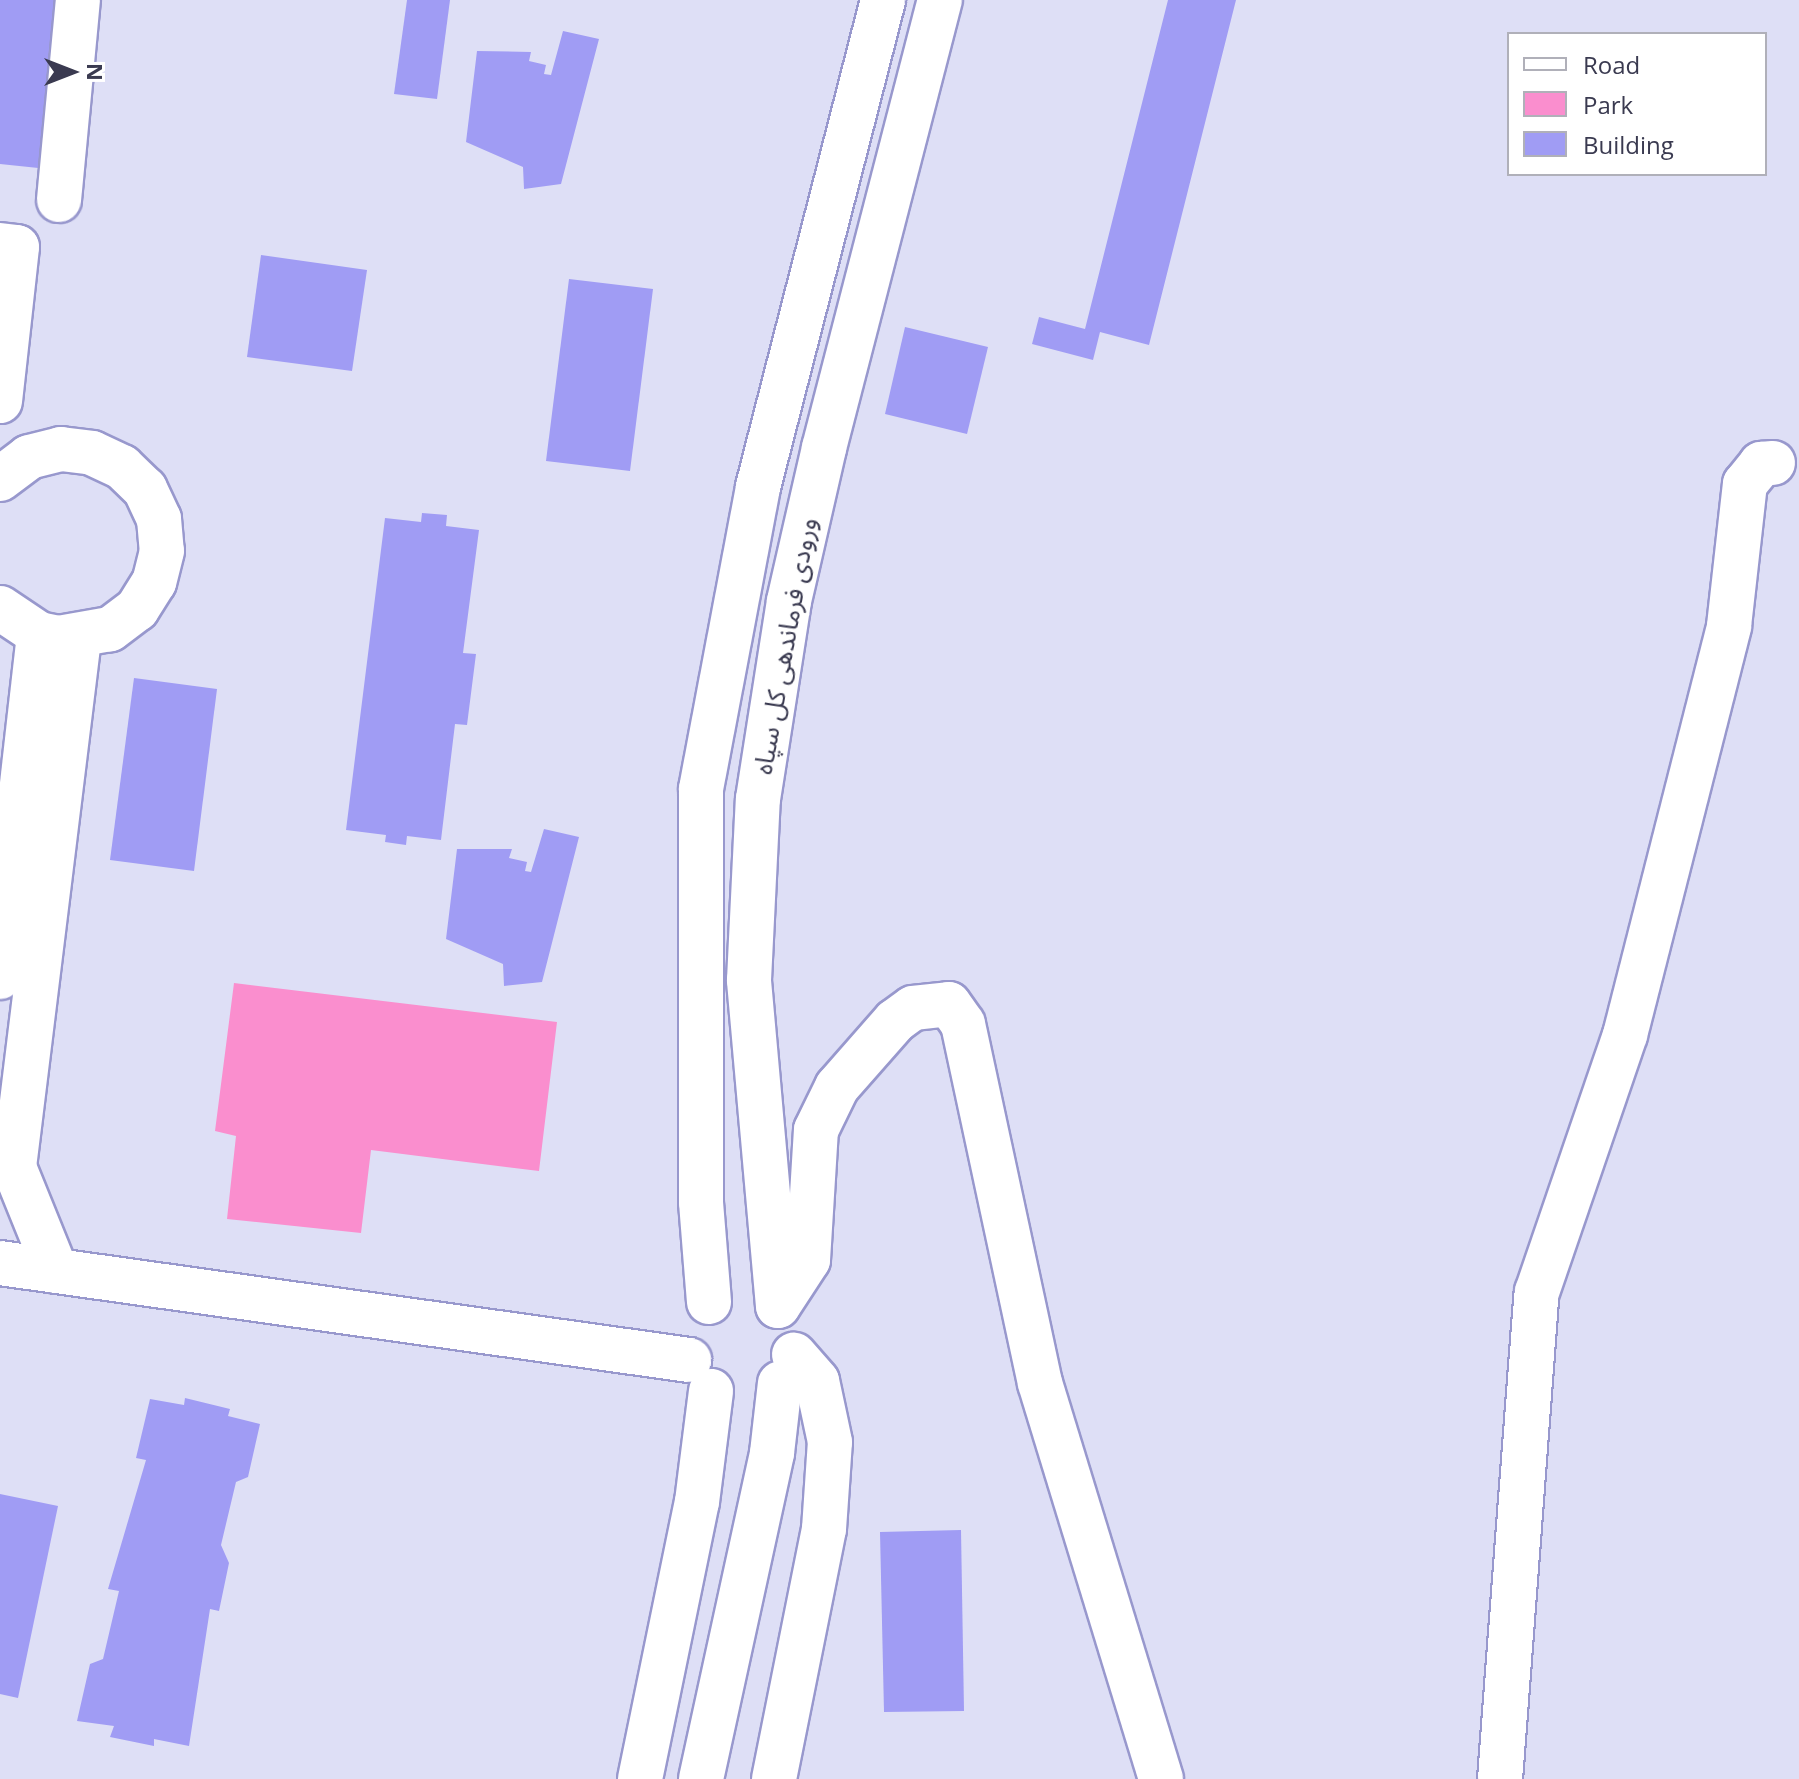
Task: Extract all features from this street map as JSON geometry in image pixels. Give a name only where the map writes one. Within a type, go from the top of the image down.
[{"type":"lane","points":[[59,200],[78,0]]},
{"type":"lane","points":[[709,1302],[701,1202],[701,789],[752,513],[883,0]]},
{"type":"lane","name":"ورودی فرماندهی کل سپاه","points":[[778,1306],[749,980],[758,799],[789,601],[820,464],[940,0]]},
{"type":"lane","points":[[0,245],[17,247],[0,401]]},
{"type":"lane","points":[[0,479],[29,457],[61,449],[112,462],[145,489],[159,519],[162,551],[154,582],[137,609],[110,629],[59,636],[0,608]]},
{"type":"lane","points":[[1500,1779],[1537,1292],[1625,1035],[1729,626],[1745,484],[1761,464],[1773,463]]},
{"type":"lane","points":[[0,977],[59,636]]},
{"type":"lane","points":[[56,1271],[14,1167],[59,636]]},
{"type":"lane","points":[[778,1306],[808,1260],[816,1130],[837,1087],[904,1014],[929,1003],[949,1004],[963,1024],[1040,1383],[1161,1779]]},
{"type":"lane","points":[[0,1263],[700,1376],[747,1400],[787,1369]]},
{"type":"lane","points":[[640,1779],[697,1502],[700,1376],[693,1322],[709,1302],[744,1292],[778,1306],[794,1333],[772,1453],[701,1779]]},
{"type":"lane","points":[[774,1779],[824,1529],[830,1442],[817,1381],[787,1369]]},
{"type":"green space","points":[[234,983],[557,1022],[539,1171],[371,1150],[361,1233],[227,1219],[236,1136],[215,1131]]},
{"type":"building","points":[[0,0],[65,0],[48,169],[0,164]]},
{"type":"building","points":[[407,0],[450,0],[437,99],[394,94]]},
{"type":"building","points":[[1168,0],[1236,0],[1149,345],[1100,332],[1093,360],[1032,344],[1039,317],[1085,329]]},
{"type":"building","points":[[563,31],[599,39],[561,184],[524,189],[523,167],[466,142],[477,51],[531,52],[529,61],[546,65],[544,74],[551,75]]},
{"type":"building","points":[[261,255],[367,270],[352,371],[247,357]]},
{"type":"building","points":[[569,279],[653,289],[630,471],[546,461]]},
{"type":"building","points":[[905,327],[988,347],[967,434],[885,414]]},
{"type":"building","points":[[422,513],[447,515],[446,526],[479,530],[463,653],[476,654],[467,725],[455,724],[441,840],[407,836],[406,845],[385,842],[386,835],[346,830],[385,518],[421,522]]},
{"type":"building","points":[[134,678],[217,689],[194,871],[110,860]]},
{"type":"building","points":[[544,829],[579,837],[542,982],[504,986],[503,964],[446,939],[457,849],[512,849],[509,858],[527,862],[525,871],[531,872]]},
{"type":"building","points":[[185,1398],[230,1409],[228,1416],[260,1424],[248,1477],[236,1482],[221,1545],[229,1563],[219,1611],[210,1609],[189,1746],[154,1739],[154,1746],[110,1737],[114,1726],[77,1721],[90,1664],[103,1659],[119,1591],[108,1589],[146,1460],[136,1458],[150,1399],[184,1405]]},
{"type":"building","points":[[0,1494],[58,1506],[18,1698],[0,1694]]},
{"type":"building","points":[[961,1530],[964,1711],[884,1712],[880,1532]]}]
